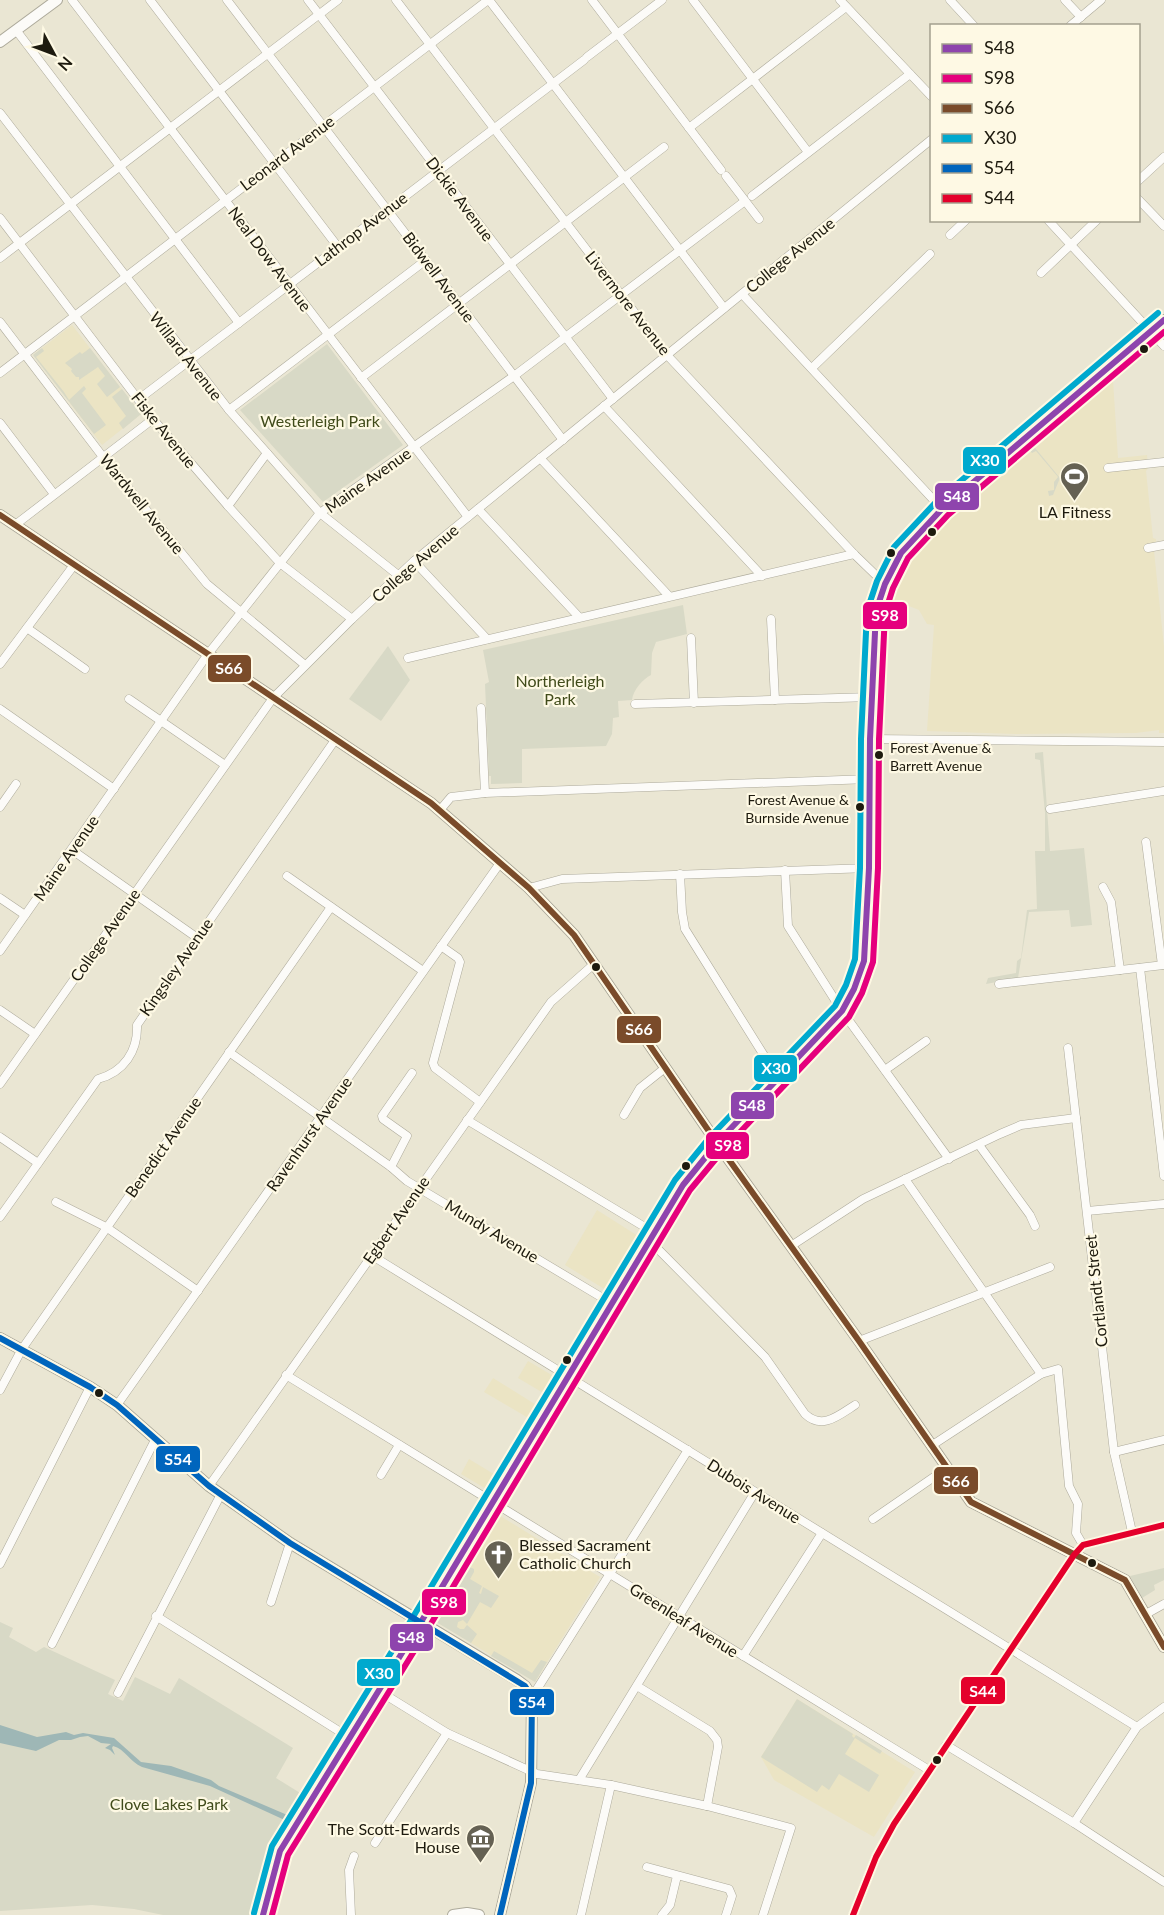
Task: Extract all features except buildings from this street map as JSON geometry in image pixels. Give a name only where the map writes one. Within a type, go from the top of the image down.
[{"type":"street","points":[[0,42],[57,0]]},
{"type":"street","name":"Neal Dow Avenue","points":[[72,0],[468,517]]},
{"type":"street","points":[[150,0],[338,247]]},
{"type":"street","name":"Bidwell Avenue","points":[[227,0],[563,440]]},
{"type":"street","name":"Dickie Avenue","points":[[308,0],[613,399]]},
{"type":"street","points":[[0,258],[338,0]]},
{"type":"street","name":"Livermore Avenue","points":[[396,0],[667,355],[885,584]]},
{"type":"street","points":[[489,0],[724,308]]},
{"type":"street","name":"Leonard Avenue","points":[[0,372],[489,0]]},
{"type":"street","points":[[592,0],[724,173],[749,198],[759,219]]},
{"type":"street","name":"Lathrop Avenue","points":[[139,399],[662,0]]},
{"type":"street","points":[[693,0],[808,152]]},
{"type":"street","points":[[840,0],[930,95]]},
{"type":"street","points":[[950,0],[972,24]]},
{"type":"street","points":[[1065,0],[1080,17]]},
{"type":"street","points":[[1072,24],[1101,0]]},
{"type":"street","points":[[689,128],[846,7]]},
{"type":"street","points":[[16,30],[239,322]]},
{"type":"street","name":"Maine Avenue","points":[[0,951],[208,654],[320,513],[514,376],[910,74]]},
{"type":"street","name":"Willard Avenue","points":[[0,113],[229,410],[320,513],[398,574]]},
{"type":"street","name":"College Avenue","points":[[0,1084],[273,698],[305,665],[398,574],[930,141]]},
{"type":"street","points":[[361,378],[664,147]]},
{"type":"street","points":[[1140,179],[1164,157]]},
{"type":"street","points":[[1140,201],[1164,226]]},
{"type":"street","name":"Fiske Avenue","points":[[0,218],[153,419],[228,506],[280,563],[352,619]]},
{"type":"street","points":[[950,235],[964,222]]},
{"type":"street","points":[[1050,222],[1164,346]]},
{"type":"street","points":[[1041,273],[1095,222]]},
{"type":"street","points":[[812,368],[930,254]]},
{"type":"street","points":[[229,410],[426,260]]},
{"type":"street","points":[[742,294],[942,509]]},
{"type":"street","points":[[263,1915],[280,1851],[421,1622],[682,1185],[717,1143],[842,1011],[854,989],[864,961],[869,868],[870,739],[877,604],[901,553],[942,509],[1014,445],[1164,320]]},
{"type":"street","name":"Wardwell Avenue","points":[[0,322],[103,457],[207,584],[305,665]]},
{"type":"street","points":[[604,406],[762,576]]},
{"type":"street","points":[[15,525],[153,419]]},
{"type":"street","points":[[0,423],[54,494]]},
{"type":"street","points":[[228,506],[267,453]]},
{"type":"street","points":[[540,458],[669,596]]},
{"type":"street","points":[[1108,468],[1164,462]]},
{"type":"street","points":[[477,509],[579,617]]},
{"type":"street","points":[[1,518],[15,525],[441,810],[529,888],[568,927],[717,1143],[973,1504],[1125,1580],[1164,1647]]},
{"type":"street","points":[[1148,548],[1164,545]]},
{"type":"street","points":[[408,658],[854,554]]},
{"type":"street","points":[[414,561],[487,639]]},
{"type":"street","points":[[0,664],[74,565]]},
{"type":"street","points":[[771,619],[775,700]]},
{"type":"street","points":[[27,628],[85,669]]},
{"type":"street","points":[[691,638],[694,703]]},
{"type":"street","points":[[635,704],[872,697]]},
{"type":"street","points":[[129,699],[225,765]]},
{"type":"street","points":[[481,708],[485,793]]},
{"type":"street","points":[[0,709],[114,789]]},
{"type":"street","points":[[870,739],[1164,742]]},
{"type":"street","name":"Kingsley Avenue","points":[[0,1218],[98,1079],[114,1073],[128,1059],[135,1044],[137,1024],[335,740]]},
{"type":"street","points":[[441,810],[451,796],[485,793],[869,779]]},
{"type":"street","points":[[0,807],[16,784]]},
{"type":"street","points":[[1050,809],[1164,791]]},
{"type":"street","points":[[999,984],[1163,965],[1146,842]]},
{"type":"street","points":[[72,850],[196,938]]},
{"type":"street","name":"Ravenhurst Avenue","points":[[117,1405],[500,864]]},
{"type":"street","points":[[529,888],[562,879],[869,868]]},
{"type":"street","points":[[785,870],[788,926],[842,1011],[948,1159]]},
{"type":"street","points":[[680,874],[685,928],[778,1078]]},
{"type":"street","points":[[287,876],[423,971]]},
{"type":"street","points":[[1103,887],[1111,902],[1120,970]]},
{"type":"street","points":[[0,898],[25,915]]},
{"type":"street","name":"Benedict Avenue","points":[[0,1390],[21,1349],[331,907]]},
{"type":"street","points":[[441,946],[460,962],[433,1063],[435,1068],[480,1102]]},
{"type":"street","name":"Egbert Avenue","points":[[209,1486],[418,1187],[551,1002],[594,964]]},
{"type":"street","points":[[1140,968],[1164,1176]]},
{"type":"street","points":[[0,1010],[35,1034]]},
{"type":"street","points":[[885,1070],[926,1041]]},
{"type":"street","name":"Cortlandt Street","points":[[1068,1048],[1114,1452],[1132,1532]]},
{"type":"street","name":"Mundy Avenue","points":[[229,1052],[391,1167],[407,1181],[611,1303]]},
{"type":"street","points":[[624,1115],[640,1088],[665,1068]]},
{"type":"street","points":[[391,1167],[407,1136],[382,1116],[412,1073]]},
{"type":"street","points":[[791,1246],[863,1198],[1021,1125],[1076,1118]]},
{"type":"street","points":[[467,1120],[651,1236],[765,1357],[805,1414],[811,1419],[828,1421],[855,1405]]},
{"type":"street","points":[[0,1137],[38,1163]]},
{"type":"street","points":[[978,1145],[1030,1215],[1035,1226]]},
{"type":"street","points":[[905,1179],[1041,1374]]},
{"type":"street","points":[[56,1202],[106,1227],[198,1291]]},
{"type":"street","points":[[1087,1211],[1164,1204]]},
{"type":"street","name":"Dubois Avenue","points":[[371,1255],[1137,1727]]},
{"type":"street","points":[[859,1341],[1050,1267]]},
{"type":"street","points":[[0,1338],[90,1387],[117,1405],[220,1494],[290,1543],[517,1680],[525,1686],[532,1697]]},
{"type":"street","points":[[931,1446],[1041,1374],[1058,1369],[1069,1486],[1078,1504],[1076,1533],[1083,1545]]},
{"type":"street","name":"Greenleaf Avenue","points":[[286,1375],[929,1770]]},
{"type":"street","points":[[0,1564],[90,1387]]},
{"type":"street","points":[[52,1644],[156,1438]]},
{"type":"street","points":[[1114,1452],[1164,1440]]},
{"type":"street","points":[[381,1474],[399,1445]]},
{"type":"street","points":[[500,1915],[531,1783],[532,1697],[688,1450]]},
{"type":"street","points":[[873,1519],[947,1468]]},
{"type":"street","points":[[579,1780],[755,1492]]},
{"type":"street","points":[[118,1692],[220,1494]]},
{"type":"street","points":[[853,1915],[866,1878],[884,1840],[1074,1555],[1083,1545],[1164,1525]]},
{"type":"street","points":[[743,1656],[822,1533]]},
{"type":"street","points":[[271,1602],[290,1543]]},
{"type":"street","points":[[1146,1614],[1164,1604]]},
{"type":"street","points":[[156,1616],[350,1738]]},
{"type":"street","points":[[637,1686],[710,1731],[717,1740],[718,1748],[707,1806]]},
{"type":"street","points":[[379,1691],[447,1733],[543,1776],[611,1785],[707,1806],[791,1828],[763,1915]]},
{"type":"street","points":[[1074,1823],[1137,1727],[1164,1707]]},
{"type":"street","points":[[375,1843],[447,1733]]},
{"type":"street","points":[[946,1745],[1074,1823],[1164,1882]]},
{"type":"street","points":[[581,1915],[611,1785]]},
{"type":"street","points":[[351,1915],[349,1870],[354,1856]]},
{"type":"street","points":[[647,1867],[729,1889],[732,1896],[726,1915]]},
{"type":"street","points":[[663,1915],[670,1905],[677,1876]]},
{"type":"street","points":[[453,1915],[467,1913],[479,1915]]},
{"type":"shaded area","points":[[72,325],[141,414],[102,445],[33,355]]},
{"type":"shaded area","points":[[1113,380],[1118,458],[1147,455],[1148,468],[1146,471],[1153,538],[1156,539],[1154,551],[1164,647],[1164,733],[1159,733],[1159,730],[1136,733],[1015,734],[927,731],[934,625],[927,624],[919,610],[891,599],[906,565],[940,525],[975,490],[1031,443],[1034,445]]},
{"type":"shaded area","points":[[597,1210],[638,1236],[606,1290],[565,1265]]},
{"type":"shaded area","points":[[528,1361],[555,1377],[545,1394],[518,1378]]},
{"type":"shaded area","points":[[493,1378],[538,1406],[530,1419],[484,1392]]},
{"type":"shaded area","points":[[469,1459],[497,1476],[488,1490],[461,1474]]},
{"type":"shaded area","points":[[497,1514],[600,1577],[535,1682],[433,1620]]},
{"type":"shaded area","points":[[797,1699],[915,1772],[874,1837],[774,1780],[761,1757]]},
{"type":"green space","name":"Westerleigh Park","points":[[327,344],[403,445],[323,502],[240,410]]},
{"type":"green space","points":[[42,348],[44,351],[36,357],[69,400],[84,386],[86,389],[82,393],[106,425],[94,434],[33,355]]},
{"type":"green space","points":[[90,348],[120,387],[107,397],[97,384],[105,376],[98,367],[79,380],[79,377],[76,377],[65,363]]},
{"type":"green space","points":[[122,389],[141,414],[123,429],[119,423],[126,416],[112,397]]},
{"type":"green space","points":[[1031,443],[1060,478],[1053,495],[1049,496],[1048,491],[1054,490],[1054,482],[1058,477],[1036,451],[1032,453],[1028,449],[1013,462],[1010,461],[1012,463],[977,492],[942,527],[940,525],[975,490]]},
{"type":"green space","name":"Northerleigh Park","points":[[683,605],[687,634],[656,642],[652,653],[651,675],[639,685],[632,700],[618,701],[619,717],[613,718],[612,734],[606,746],[522,749],[522,783],[491,784],[485,684],[489,682],[483,650]]},
{"type":"green space","points":[[388,646],[410,680],[381,721],[349,699]]},
{"type":"green space","points":[[1043,752],[1050,851],[1084,848],[1092,925],[1071,927],[1069,910],[1029,912],[1018,978],[986,984],[988,978],[1016,973],[1017,961],[1021,958],[1027,910],[1037,909],[1035,851],[1045,851],[1045,813],[1040,760],[1035,759],[1035,753]]},
{"type":"green space","points":[[465,1566],[474,1569],[470,1579],[482,1586],[479,1593],[481,1594],[483,1587],[499,1596],[491,1608],[480,1602],[467,1624],[463,1620],[458,1622],[457,1627],[460,1629],[464,1629],[467,1625],[477,1634],[471,1643],[433,1620]]},
{"type":"green space","points":[[1164,1568],[1164,1580],[1154,1585],[1155,1590],[1142,1598],[1130,1576]]},
{"type":"green space","name":"Clove Lakes Park","points":[[0,1622],[13,1628],[9,1637],[36,1652],[44,1647],[115,1680],[108,1694],[123,1701],[135,1677],[170,1694],[179,1678],[293,1748],[276,1778],[305,1796],[271,1851],[255,1915],[163,1915],[134,1909],[92,1905],[0,1911]]},
{"type":"green space","points":[[494,1651],[532,1673],[541,1660],[547,1662],[535,1682],[491,1656]]},
{"type":"green space","points":[[797,1699],[853,1734],[854,1738],[856,1735],[882,1751],[880,1754],[855,1738],[845,1754],[879,1775],[869,1792],[839,1774],[829,1790],[822,1785],[817,1792],[761,1757]]},
{"type":"water","points":[[0,1725],[37,1737],[66,1732],[74,1735],[83,1733],[114,1738],[141,1762],[171,1766],[211,1780],[219,1786],[292,1817],[289,1822],[210,1786],[142,1767],[117,1748],[113,1746],[112,1748],[115,1755],[105,1748],[111,1744],[101,1743],[88,1736],[59,1740],[36,1751],[0,1743]]},
{"type":"transit line","name":"X30","points":[[254,1913],[272,1846],[413,1617],[675,1180],[710,1137],[835,1006],[846,985],[855,959],[860,868],[861,739],[867,611],[877,581],[894,547],[936,502],[1158,313]]},
{"type":"transit line","name":"S48","points":[[263,1915],[280,1851],[421,1622],[683,1185],[717,1143],[842,1011],[854,989],[864,961],[869,868],[870,739],[876,611],[885,584],[901,553],[942,509],[1164,320]]},
{"type":"transit line","name":"S98","points":[[272,1915],[288,1855],[429,1627],[690,1190],[724,1149],[849,1017],[862,993],[873,962],[885,613],[893,588],[908,558],[948,515],[1164,332]]},
{"type":"transit line","name":"S66","points":[[0,515],[431,803],[529,888],[574,935],[717,1143],[971,1502],[1125,1580],[1164,1647]]},
{"type":"transit line","name":"S54","points":[[0,1338],[90,1387],[117,1405],[209,1486],[290,1543],[525,1686],[532,1697],[531,1783],[500,1915]]},
{"type":"transit line","name":"S44","points":[[853,1915],[876,1857],[894,1824],[1074,1555],[1083,1545],[1164,1525]]},
{"type":"place","name":"LA Fitness","points":[[1075,502]]},
{"type":"place","name":"Forest Avenue & Barrett Avenue","points":[[879,755]]},
{"type":"place","name":"Forest Avenue & Burnside Avenue","points":[[860,807]]},
{"type":"place","name":"Blessed Sacrament Catholic Church","points":[[498,1580]]},
{"type":"place","name":"The Scott-Edwards House","points":[[481,1864]]}]
